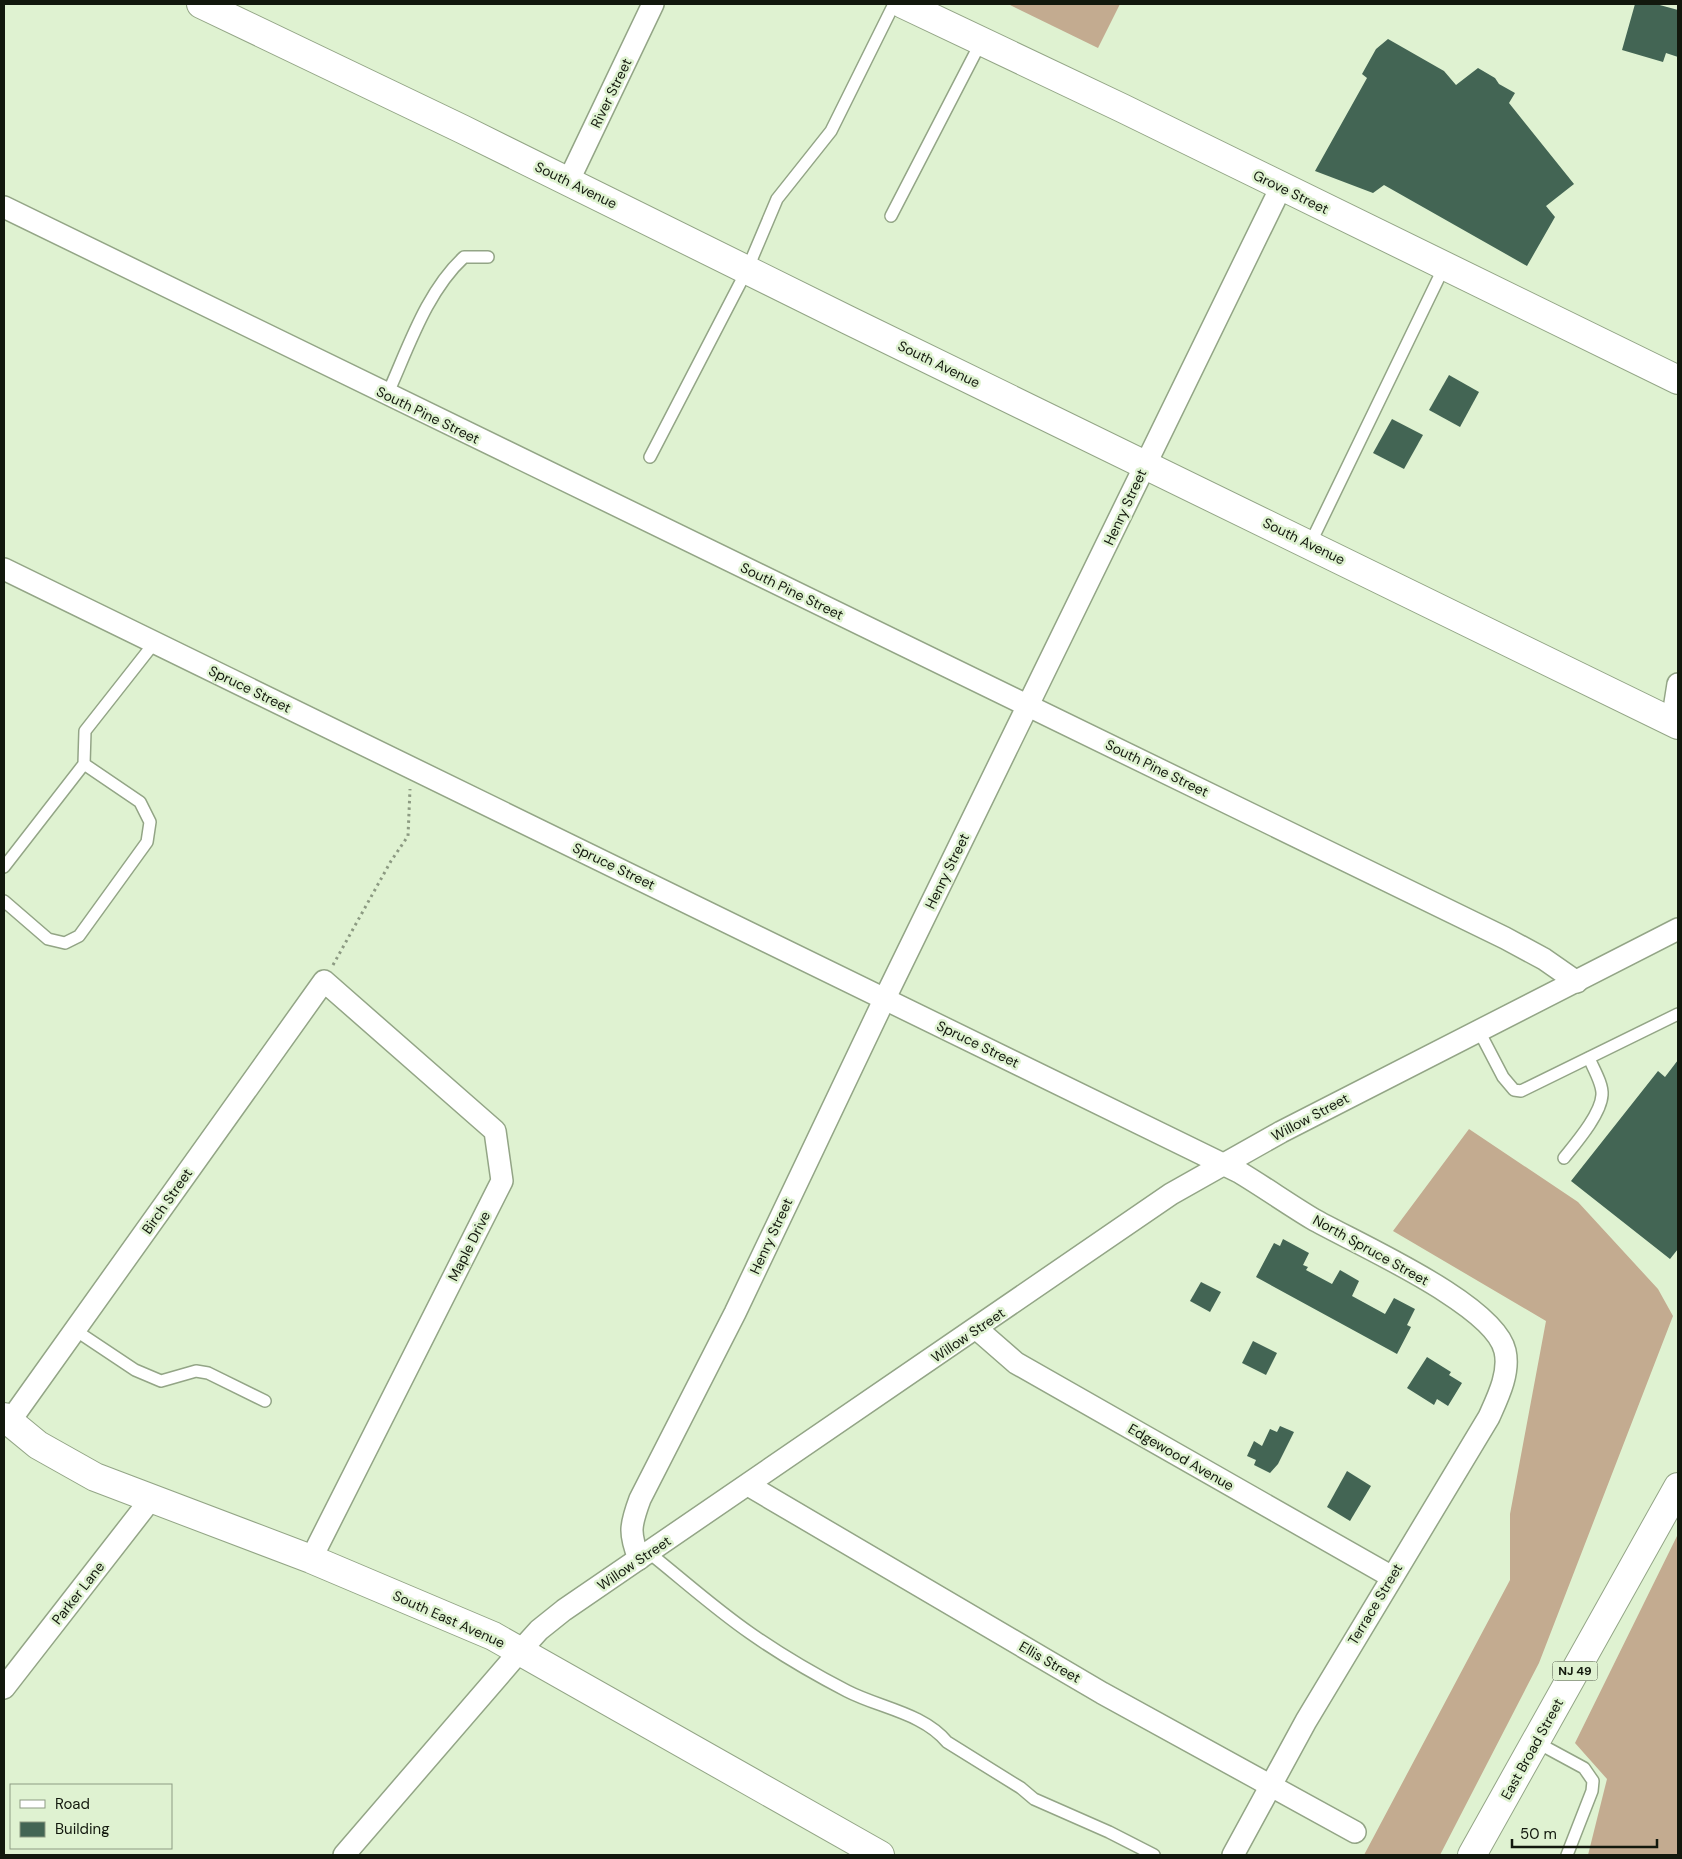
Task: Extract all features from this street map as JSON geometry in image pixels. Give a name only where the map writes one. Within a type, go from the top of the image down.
[{"type":"main road","name":"South Avenue","points":[[201,4],[1146,463],[1675,723]]},
{"type":"main road","name":"Grove Street","points":[[903,4],[1122,108],[1678,380]]},
{"type":"main road","name":"South East Avenue","points":[[7,1419],[38,1445],[95,1477],[311,1559],[493,1636],[880,1855]]},
{"type":"main road","name":"East Broad Street","points":[[1472,1855],[1678,1486]]},
{"type":"street","name":"River Street","points":[[568,182],[653,4]]},
{"type":"street","name":"Henry Street","points":[[644,1556],[631,1531],[631,1523],[640,1499],[734,1313],[885,998],[1281,187]]},
{"type":"street","name":"South Pine Street","points":[[4,207],[1505,938],[1544,960],[1577,982]]},
{"type":"street","name":"Spruce Street","points":[[4,569],[1224,1164]]},
{"type":"street","points":[[1675,723],[1678,684]]},
{"type":"street","name":"Willow Street","points":[[344,1855],[520,1651],[539,1630],[564,1610],[977,1330],[1171,1194],[1281,1132],[1678,929]]},
{"type":"street","name":"Birch Street","points":[[7,1419],[75,1330],[324,981]]},
{"type":"street","name":"Maple Drive","points":[[311,1559],[502,1181],[495,1131],[324,981]]},
{"type":"street","name":"North Spruce Street","points":[[1224,1164],[1314,1219],[1397,1262],[1439,1287],[1487,1322],[1498,1336],[1505,1350]]},
{"type":"street","name":"Edgewood Avenue","points":[[977,1330],[1016,1363],[1392,1577]]},
{"type":"street","name":"Terrace Street","points":[[1233,1855],[1271,1785],[1392,1577],[1489,1417],[1503,1381],[1505,1350]]},
{"type":"street","name":"Ellis Street","points":[[748,1485],[1102,1693],[1356,1832]]},
{"type":"street","name":"Parker Lane","points":[[4,1688],[152,1499]]},
{"type":"lane","points":[[650,457],[747,270],[777,200],[831,131],[894,4]]},
{"type":"lane","points":[[891,216],[981,42]]},
{"type":"lane","points":[[387,395],[430,302],[455,265],[464,256],[488,257]]},
{"type":"lane","points":[[1310,544],[1444,266]]},
{"type":"lane","points":[[4,867],[84,764],[85,731],[155,642]]},
{"type":"lane","points":[[4,901],[48,939],[65,943],[79,936],[148,842],[150,822],[140,802],[84,764]]},
{"type":"lane","points":[[1479,1031],[1503,1077],[1514,1090],[1521,1091],[1678,1014]]},
{"type":"lane","points":[[1564,1158],[1579,1140],[1594,1116],[1602,1094],[1589,1058]]},
{"type":"lane","points":[[75,1330],[135,1370],[161,1381],[196,1371],[208,1373],[265,1401]]},
{"type":"lane","points":[[644,1556],[750,1633],[848,1692],[922,1722],[939,1733],[947,1742],[1021,1788],[1034,1799],[1109,1832],[1154,1855]]},
{"type":"lane","points":[[1536,1742],[1584,1768],[1593,1781],[1592,1791],[1567,1855]]},
{"type":"path","points":[[324,981],[391,861],[408,836],[411,767]]},
{"type":"shaded area","points":[[1008,4],[1120,4],[1098,48]]},
{"type":"shaded area","points":[[1469,1129],[1578,1202],[1658,1289],[1673,1316],[1539,1663],[1440,1855],[1364,1855],[1510,1580],[1510,1514],[1546,1321],[1393,1231]]},
{"type":"shaded area","points":[[1678,1534],[1678,1855],[1588,1855],[1607,1779],[1575,1743]]},
{"type":"building","points":[[1635,4],[1656,4],[1678,10],[1678,57],[1666,53],[1663,62],[1622,50]]},
{"type":"building","points":[[1388,39],[1444,71],[1456,85],[1478,68],[1495,78],[1499,84],[1515,93],[1509,103],[1574,184],[1546,206],[1555,217],[1527,266],[1384,185],[1373,193],[1315,171],[1367,78],[1362,74],[1376,49]]},
{"type":"building","points":[[1449,375],[1479,392],[1460,427],[1429,410]]},
{"type":"building","points":[[1392,419],[1423,435],[1404,469],[1373,453]]},
{"type":"building","points":[[1678,1060],[1678,1249],[1670,1259],[1571,1181],[1658,1071],[1665,1077]]},
{"type":"building","points":[[1283,1239],[1309,1253],[1303,1265],[1308,1267],[1306,1270],[1332,1284],[1340,1270],[1359,1281],[1352,1296],[1385,1314],[1394,1298],[1415,1309],[1407,1325],[1411,1327],[1397,1354],[1256,1277],[1274,1243],[1280,1246]]},
{"type":"building","points":[[1201,1282],[1221,1292],[1210,1312],[1190,1301]]},
{"type":"building","points":[[1253,1341],[1277,1353],[1266,1375],[1242,1363]]},
{"type":"building","points":[[1427,1357],[1451,1372],[1449,1375],[1462,1383],[1448,1406],[1437,1399],[1434,1405],[1407,1388]]},
{"type":"building","points":[[1280,1426],[1294,1432],[1278,1464],[1270,1473],[1254,1465],[1256,1460],[1247,1456],[1254,1441],[1262,1446],[1270,1429],[1277,1432]]},
{"type":"building","points":[[1347,1471],[1371,1486],[1350,1521],[1327,1507]]}]
